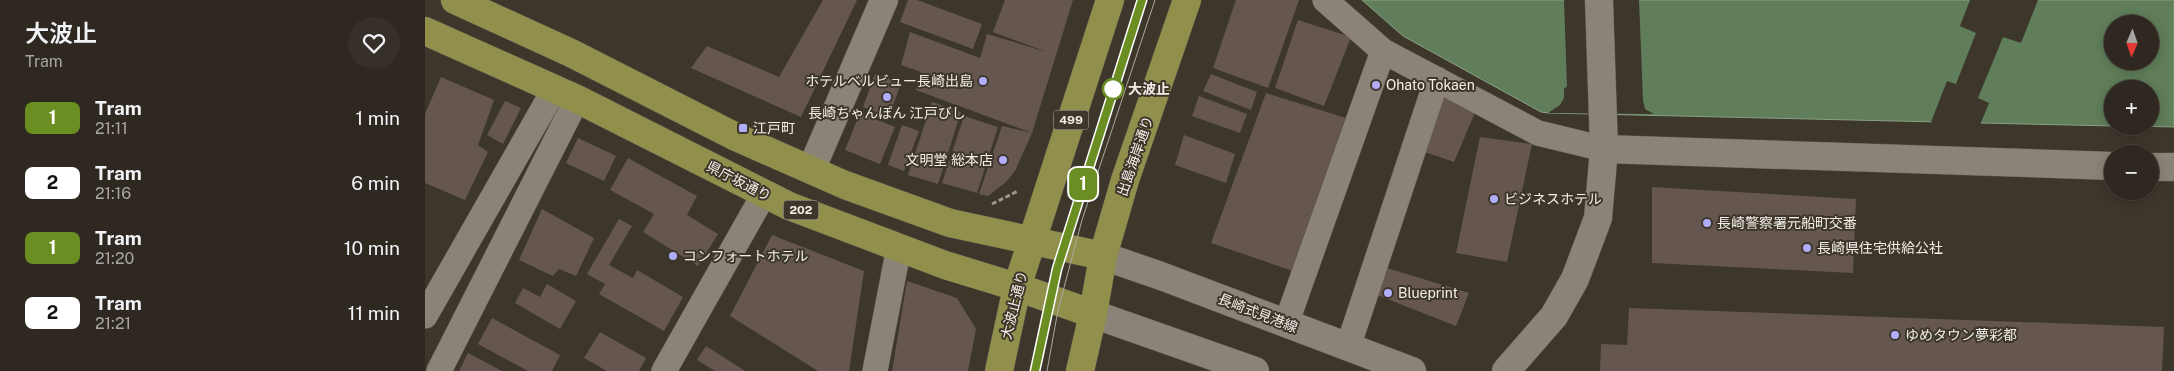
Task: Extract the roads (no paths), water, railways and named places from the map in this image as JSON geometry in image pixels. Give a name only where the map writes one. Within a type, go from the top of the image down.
[{"type":"highway","points":[[455,0],[571,53],[736,137],[853,189],[950,223],[1103,256],[1093,314],[1080,371]]},
{"type":"highway","name":"499","points":[[1032,240],[1110,0]]},
{"type":"highway","name":"出島海岸通り","points":[[1103,256],[1125,180],[1187,0]]},
{"type":"highway","name":"県庁坂通り","points":[[425,31],[566,94],[789,206],[945,265],[1017,287],[1093,314]]},
{"type":"highway","name":"大波止通り","points":[[999,371],[1017,287],[1032,240]]},
{"type":"street","points":[[811,170],[883,0]]},
{"type":"street","points":[[1325,0],[1383,51],[1538,133],[1604,149],[2104,166]]},
{"type":"street","points":[[1506,371],[1554,316],[1575,279],[1598,218],[1604,149],[1599,0]]},
{"type":"street","points":[[1286,324],[1383,51]]},
{"type":"street","points":[[1348,347],[1437,79]]},
{"type":"street","points":[[425,316],[566,94]]},
{"type":"street","points":[[439,371],[566,94]]},
{"type":"street","points":[[2159,167],[2174,167]]},
{"type":"street","points":[[672,368],[764,194]]},
{"type":"street","points":[[875,371],[899,248]]},
{"type":"street","name":"長崎式見港線","points":[[1103,256],[1413,371]]},
{"type":"street","points":[[1093,314],[1241,369]]},
{"type":"tram line","points":[[1035,371],[1057,269],[1141,0]]},
{"type":"tram line","name":"1","points":[[1035,371],[1057,269],[1142,0]]},
{"type":"tram line","points":[[1047,371],[1058,310],[1082,220],[1155,0]]},
{"type":"place","name":"ホテルベルビュー長崎出島","points":[[983,81]]},
{"type":"place","name":"Ohato Tokaen","points":[[1376,85]]},
{"type":"place","name":"大波止","points":[[1113,89]]},
{"type":"place","name":"長崎ちゃんぽん 江戸びし","points":[[887,97]]},
{"type":"place","name":"江戸町","points":[[743,128]]},
{"type":"place","name":"文明堂 総本店","points":[[1003,160]]},
{"type":"place","name":"ビジネスホテル","points":[[1494,199]]},
{"type":"place","name":"長崎警察署元船町交番","points":[[1707,223]]},
{"type":"place","name":"長崎県住宅供給公社","points":[[1807,248]]},
{"type":"place","name":"コンフォートホテル","points":[[673,256]]},
{"type":"place","name":"Blueprint","points":[[1388,293]]},
{"type":"place","name":"ゆめタウン夢彩都","points":[[1895,335]]}]
